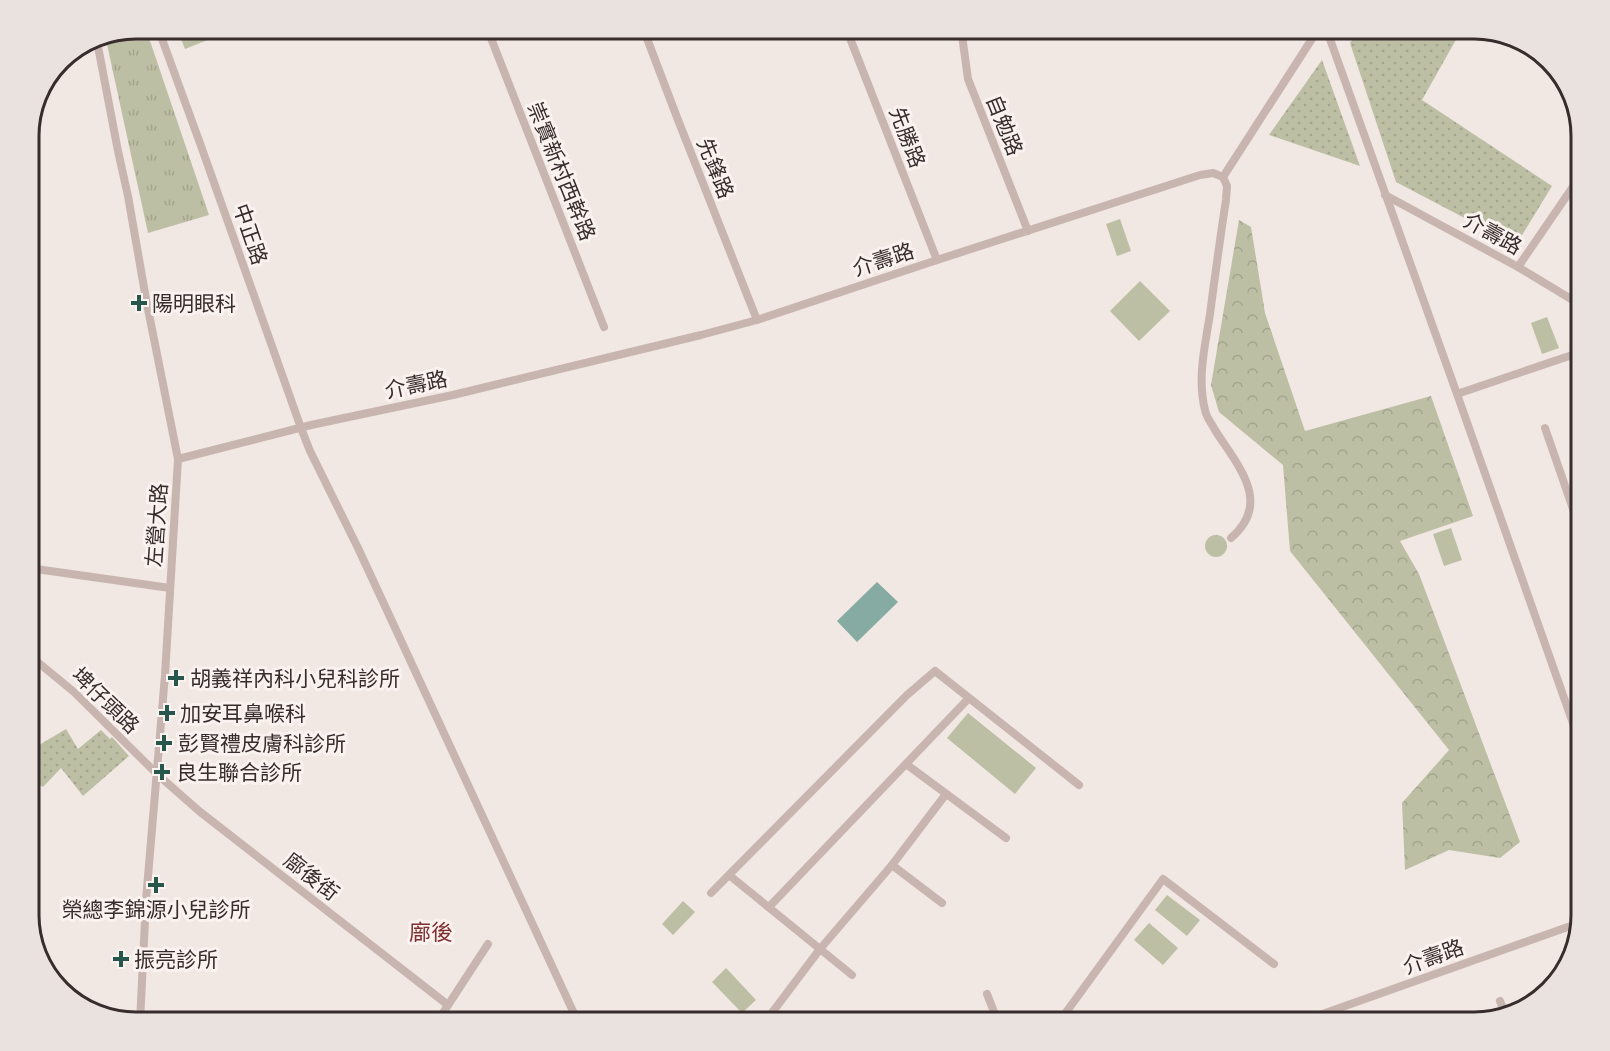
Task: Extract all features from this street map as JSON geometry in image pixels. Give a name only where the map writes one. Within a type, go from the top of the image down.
[{"type":"street","name":"中正路","points":[[162,39],[310,451],[363,559],[573,1012]]},
{"type":"street","name":"崇實新村西幹路","points":[[491,39],[604,327]]},
{"type":"street","name":"先鋒路","points":[[648,39],[757,320]]},
{"type":"street","name":"先勝路","points":[[850,39],[937,260]]},
{"type":"street","name":"自勉路","points":[[963,39],[968,79],[1028,231]]},
{"type":"street","points":[[1231,538],[1241,530],[1247,520],[1251,504],[1249,485],[1244,473],[1205,414],[1200,380],[1226,200],[1227,186],[1223,177],[1312,39]]},
{"type":"street","points":[[1330,39],[1571,718]]},
{"type":"street","name":"左營大路","points":[[98,47],[178,459],[157,774],[146,900],[141,1012]]},
{"type":"street","name":"介壽路","points":[[178,459],[301,428],[453,395],[757,320],[1200,176],[1213,173],[1223,177]]},
{"type":"street","points":[[1518,267],[1571,190]]},
{"type":"street","name":"介壽路","points":[[1385,195],[1518,267],[1571,299]]},
{"type":"street","points":[[1457,394],[1571,355]]},
{"type":"street","points":[[1545,428],[1571,503]]},
{"type":"street","points":[[39,569],[170,588]]},
{"type":"street","name":"埤仔頭路","points":[[39,663],[74,692],[157,774]]},
{"type":"street","points":[[711,893],[907,695],[935,671],[1079,785]]},
{"type":"street","points":[[769,907],[969,698]]},
{"type":"street","points":[[906,764],[1006,838]]},
{"type":"street","name":"廍後街","points":[[157,774],[199,811],[448,1005]]},
{"type":"street","points":[[773,1012],[820,949],[892,865],[946,794]]},
{"type":"street","points":[[892,865],[942,903]]},
{"type":"street","points":[[729,875],[852,975]]},
{"type":"street","points":[[1067,1012],[1163,879],[1274,964]]},
{"type":"street","name":"介壽路","points":[[1331,1012],[1570,926]]},
{"type":"street","points":[[444,1012],[488,944]]},
{"type":"street","points":[[987,994],[994,1012]]},
{"type":"street","points":[[1500,1001],[1503,1008]]},
{"type":"green space","points":[[149,39],[209,215],[148,233],[107,44],[117,41]]},
{"type":"green space","points":[[181,39],[210,39],[185,49]]},
{"type":"green space","points":[[1353,39],[1456,39],[1422,100],[1552,186],[1516,245],[1396,182],[1350,43]]},
{"type":"green space","points":[[1322,60],[1360,166],[1269,135]]},
{"type":"green space","points":[[1120,219],[1131,251],[1117,256],[1106,224]]},
{"type":"green space","points":[[1239,220],[1251,227],[1265,313],[1305,431],[1431,396],[1473,516],[1400,541],[1419,574],[1520,842],[1500,858],[1449,850],[1405,870],[1402,803],[1449,750],[1290,551],[1283,465],[1219,412],[1211,385]]},
{"type":"green space","points":[[1140,281],[1170,311],[1139,341],[1110,311]]},
{"type":"green space","points":[[1547,317],[1559,348],[1542,354],[1531,323]]},
{"type":"green space","points":[[1451,528],[1462,560],[1444,566],[1433,534]]},
{"type":"green space","points":[[1216,535],[1224,538],[1227,546],[1224,554],[1216,557],[1208,554],[1205,546],[1208,538]]},
{"type":"green space","points":[[968,713],[1036,768],[1015,794],[947,738]]},
{"type":"green space","points":[[66,729],[78,749],[101,730],[110,739],[112,737],[129,756],[83,796],[61,768],[43,787],[39,785],[39,745]]},
{"type":"green space","points":[[1167,895],[1200,920],[1187,936],[1155,910]]},
{"type":"green space","points":[[683,901],[695,912],[673,935],[662,924]]},
{"type":"green space","points":[[1149,923],[1178,948],[1163,965],[1134,940]]},
{"type":"green space","points":[[726,968],[756,1000],[741,1012],[712,982]]},
{"type":"water","points":[[877,582],[898,602],[857,642],[837,621]]},
{"type":"place","name":"陽明眼科","points":[[139,303]]},
{"type":"place","name":"胡義祥內科小兒科診所","points":[[176,678]]},
{"type":"place","name":"加安耳鼻喉科","points":[[167,713]]},
{"type":"place","name":"彭賢禮皮膚科診所","points":[[164,743]]},
{"type":"place","name":"良生聯合診所","points":[[162,772]]},
{"type":"place","name":"榮總李錦源小兒診所","points":[[156,885]]},
{"type":"place","name":"振亮診所","points":[[121,959]]},
{"type":"district","name":"廍後","points":[[431,931]]}]
